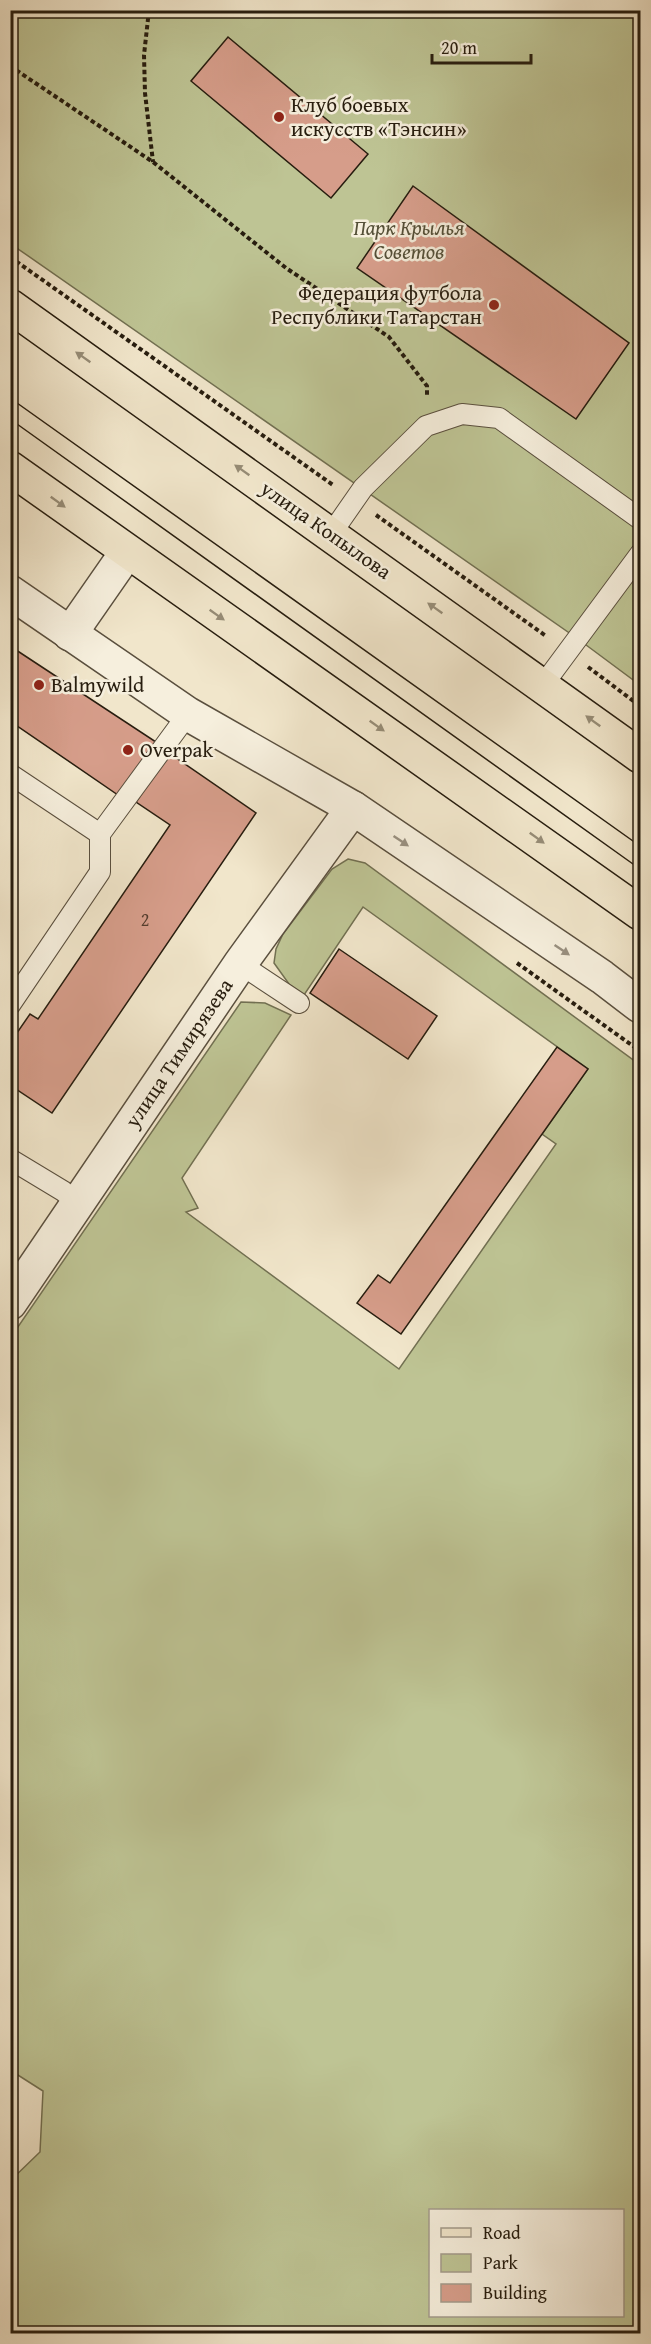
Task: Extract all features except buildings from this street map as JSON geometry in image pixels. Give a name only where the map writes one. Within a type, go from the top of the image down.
[{"type":"main road","name":"улица Копылова","points":[[10,306],[640,756]]},
{"type":"main road","points":[[10,468],[516,823],[640,913]]},
{"type":"street","points":[[70,634],[127,552]]},
{"type":"street","points":[[10,592],[188,714],[353,808],[602,977],[640,1006]]},
{"type":"street","name":"улица Тимирязева","points":[[10,1303],[240,964],[353,808]]},
{"type":"lane","points":[[332,534],[363,488],[426,426],[462,414],[499,418],[640,519]]},
{"type":"lane","points":[[543,685],[640,554]]},
{"type":"lane","points":[[10,1005],[100,872],[100,834],[188,714]]},
{"type":"lane","points":[[10,774],[100,834]]},
{"type":"lane","points":[[240,964],[299,1003]]},
{"type":"lane","points":[[10,1160],[63,1191],[77,1202]]},
{"type":"path","points":[[148,10],[144,55],[145,93],[153,162]]},
{"type":"path","points":[[10,66],[153,162],[286,268],[389,337],[427,386],[426,426]]},
{"type":"path","points":[[10,257],[569,652],[640,706]]},
{"type":"green space","name":"Парк Крылья Советов","points":[[11,11],[640,11],[640,685],[578,639],[11,244]]},
{"type":"green space","points":[[348,859],[365,863],[640,1065],[640,2333],[11,2333],[11,2180],[40,2152],[43,2091],[10,2070],[11,1337],[241,1002],[265,1003],[291,1015],[182,1178],[198,1208],[186,1212],[399,1369],[556,1144],[542,1134],[588,1069],[363,907],[304,995],[289,984],[274,963],[276,949],[283,934],[332,869]]},
{"type":"tram line","points":[[10,398],[640,846]]},
{"type":"tram line","points":[[10,419],[640,869]]},
{"type":"place","name":"Клуб боевых искусств «Тэнсин»","points":[[279,117]]},
{"type":"place","name":"Федерация футбола Республики Татарстан","points":[[494,305]]},
{"type":"place","name":"Balmywild","points":[[39,685]]},
{"type":"place","name":"Overpak","points":[[128,750]]}]
